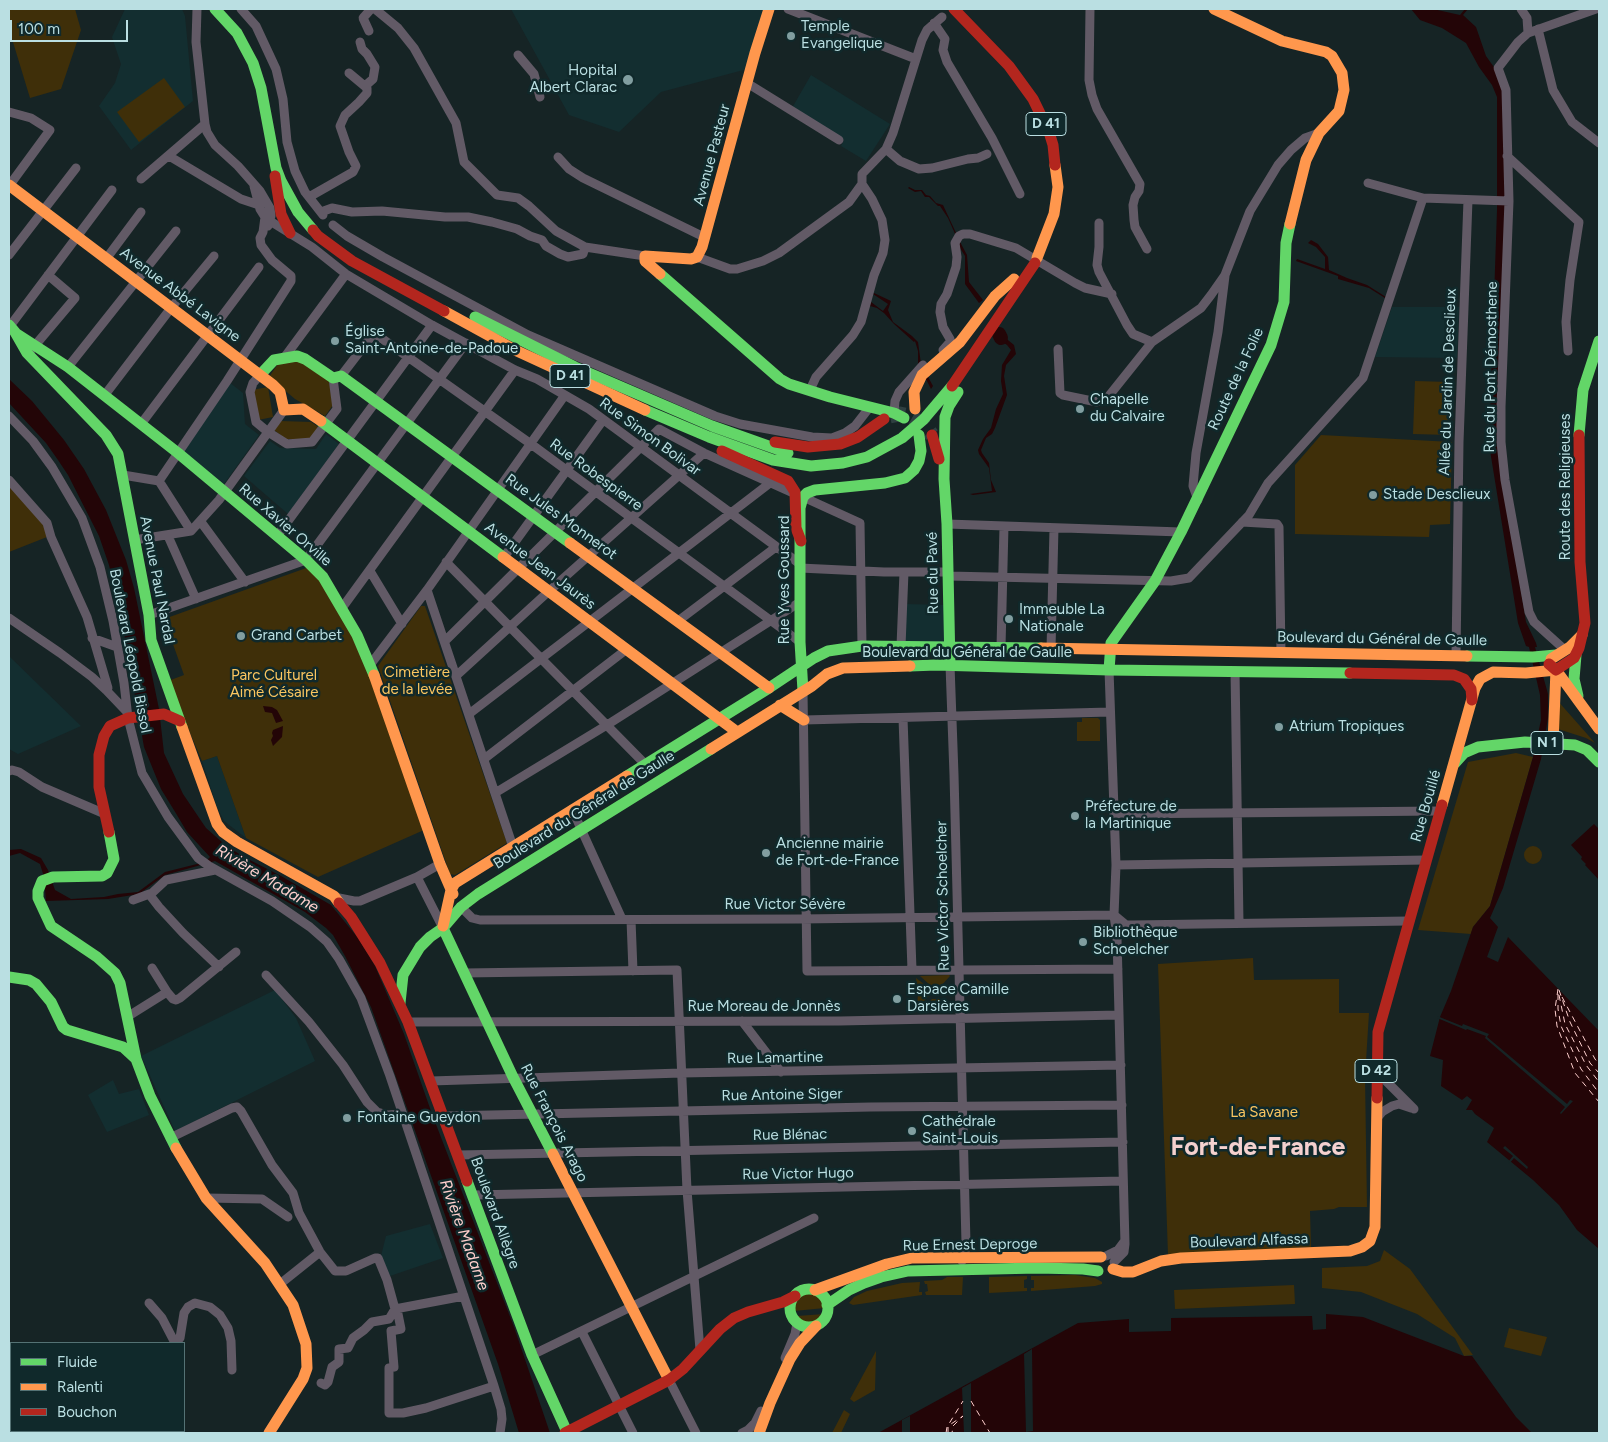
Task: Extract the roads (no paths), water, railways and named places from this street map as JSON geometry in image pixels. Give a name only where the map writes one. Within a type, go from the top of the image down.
[{"type":"main road","name":"D 41","points":[[215,9],[237,33],[253,63],[261,88],[276,168],[292,203],[310,228],[330,245],[352,261],[517,351],[632,405],[708,437],[772,460],[811,466],[841,459],[867,457],[887,443],[944,389],[1015,292],[1054,214],[1058,186],[1053,145],[1049,132],[1033,99],[1009,66],[956,15],[942,13]]},
{"type":"main road","name":"D 41","points":[[228,9],[250,36],[264,64],[274,106],[282,154],[290,178],[309,213],[325,229],[358,253],[464,312],[567,363],[712,426],[779,451],[841,459]]},
{"type":"main road","name":"Avenue Pasteur","points":[[697,257],[702,247],[747,83],[770,9]]},
{"type":"main road","name":"Route de la Folie","points":[[1108,648],[1155,581],[1182,532],[1271,345],[1284,302],[1286,243],[1298,187],[1306,160],[1319,133],[1334,117],[1342,102],[1344,80],[1336,60],[1326,52],[1282,41],[1214,9]]},
{"type":"main road","points":[[271,145],[280,209],[290,233]]},
{"type":"main road","name":"Avenue Abbé Lavigne","points":[[9,186],[260,374],[280,392],[284,410]]},
{"type":"main road","points":[[697,257],[683,260],[645,256],[645,261],[780,379],[789,384],[894,417]]},
{"type":"main road","name":"D 41","points":[[944,389],[1014,278],[1032,258]]},
{"type":"main road","points":[[915,409],[914,392],[923,369],[960,342],[995,296],[1014,278]]},
{"type":"main road","points":[[944,479],[944,426],[947,409],[1006,318],[1015,292]]},
{"type":"main road","name":"Rue Xavier Orville","points":[[11,328],[68,367],[178,453],[306,560],[323,577],[357,636],[370,665],[440,864],[451,890],[461,907]]},
{"type":"main road","name":"Avenue Paul Nardal","points":[[11,328],[27,353],[106,436],[118,454],[149,614],[151,640],[212,814],[220,829],[237,842],[334,896]]},
{"type":"main road","name":"Route des Religieuses","points":[[1566,653],[1582,635],[1585,618],[1580,562],[1579,428],[1583,390],[1599,341]]},
{"type":"main road","name":"Rue Jules Monnerot","points":[[284,358],[301,357],[376,401],[769,688]]},
{"type":"main road","points":[[260,374],[270,362],[284,358]]},
{"type":"main road","points":[[641,394],[751,435],[789,445],[808,447],[849,441],[894,417]]},
{"type":"main road","points":[[632,405],[719,450],[788,481],[802,495],[816,490],[905,478],[914,470],[919,461],[921,451],[919,435]]},
{"type":"main road","points":[[284,410],[303,409],[325,424]]},
{"type":"main road","name":"Avenue Jean Jaurès","points":[[325,424],[737,732]]},
{"type":"main road","points":[[777,430],[789,439],[808,447]]},
{"type":"main road","points":[[932,435],[944,479]]},
{"type":"main road","name":"Rue du Pavé","points":[[944,479],[947,524],[950,665]]},
{"type":"main road","name":"Rue Yves Goussard","points":[[799,694],[801,668],[801,541],[796,528],[802,495]]},
{"type":"main road","name":"Boulevard du Général de Gaulle","points":[[451,890],[455,883],[464,877],[828,651],[862,646],[950,646],[1533,657],[1566,653]]},
{"type":"main road","points":[[1038,667],[1088,662],[1108,648]]},
{"type":"main road","points":[[1108,648],[1109,670]]},
{"type":"main road","points":[[1536,672],[1546,663],[1566,653]]},
{"type":"main road","points":[[1472,700],[1478,682],[1488,673],[1556,670],[1567,664],[1566,653]]},
{"type":"main road","points":[[1566,653],[1580,702]]},
{"type":"main road","points":[[1533,657],[1556,670],[1599,729]]},
{"type":"main road","name":"Boulevard du Général de Gaulle","points":[[443,928],[461,907],[478,894],[780,706],[828,674],[843,668],[950,665],[1109,670],[1454,675],[1463,678],[1472,693],[1472,700]]},
{"type":"main road","points":[[1553,743],[1556,670]]},
{"type":"main road","points":[[785,678],[791,680],[799,694]]},
{"type":"main road","name":"Rue Bouillé","points":[[1408,921],[1472,700]]},
{"type":"main road","points":[[164,714],[174,703]]},
{"type":"main road","points":[[780,706],[790,710],[804,720]]},
{"type":"main road","points":[[180,721],[164,714],[130,716],[110,726],[104,736],[99,756],[99,787],[114,859],[107,873],[102,876],[48,880],[38,891],[38,898],[51,926],[98,957],[114,973],[120,983],[136,1059],[150,1096],[170,1138],[206,1198],[252,1248],[280,1284],[293,1305],[299,1320],[308,1356],[303,1379],[269,1433]]},
{"type":"main road","points":[[1465,724],[1471,738],[1488,745]]},
{"type":"main road","name":"N 1","points":[[1453,766],[1464,753],[1488,745],[1526,742],[1582,747],[1592,753],[1599,762]]},
{"type":"main road","points":[[576,807],[586,827]]},
{"type":"main road","points":[[443,928],[451,890]]},
{"type":"main road","name":"Boulevard Allègre","points":[[334,896],[351,917],[380,963],[400,1003],[431,1081],[532,1355],[566,1433]]},
{"type":"main road","name":"D 42","points":[[1376,1121],[1376,1072],[1379,1025],[1408,921]]},
{"type":"main road","name":"Boulevard Allègre","points":[[380,963],[398,979],[403,975],[420,947],[443,928]]},
{"type":"main road","name":"Rue François Arago","points":[[443,928],[513,1078],[669,1380]]},
{"type":"main road","name":"Boulevard Allègre","points":[[400,1003],[403,975]]},
{"type":"main road","points":[[9,977],[29,980],[36,984],[51,1002],[63,1027],[67,1030],[122,1047],[136,1059]]},
{"type":"main road","points":[[110,1042],[125,1036],[128,1021]]},
{"type":"main road","name":"Boulevard Alfassa","points":[[1108,1261],[1123,1272],[1133,1272],[1161,1261],[1181,1258],[1350,1251],[1362,1247],[1368,1243],[1375,1227],[1376,1121]]},
{"type":"main road","name":"Rue Ernest Deproge","points":[[815,1290],[900,1260],[964,1257],[1083,1258],[1108,1261],[1106,1274],[1083,1269],[1037,1268],[908,1271],[881,1277],[849,1290],[827,1305]]},
{"type":"main road","points":[[566,1433],[669,1380],[725,1325],[738,1316],[783,1302],[804,1290],[815,1290],[823,1296],[827,1305],[825,1317],[800,1343],[790,1359],[759,1433]]},
{"type":"main road","points":[[795,1296],[790,1307],[791,1314],[797,1323],[805,1326],[816,1326]]},
{"type":"street","points":[[159,481],[291,281],[291,277],[263,250],[260,242],[271,212],[238,166],[215,145],[210,138],[205,124],[196,42],[196,9]]},
{"type":"street","points":[[241,9],[256,26],[276,69],[283,99],[287,142],[295,171],[304,192],[322,214],[332,208],[352,212],[382,211],[445,218],[468,217],[517,229],[542,240],[546,246],[568,257],[583,254],[585,247]]},
{"type":"street","points":[[369,31],[364,18],[370,9]]},
{"type":"street","points":[[375,9],[383,13],[414,48],[456,123],[464,162],[497,195],[518,198],[556,231],[585,247],[645,256]]},
{"type":"street","points":[[788,9],[916,59]]},
{"type":"street","points":[[1090,9],[1089,80],[1092,95],[1097,109],[1140,184],[1133,204],[1134,220],[1135,227],[1147,249]]},
{"type":"street","points":[[1521,9],[1527,18],[1528,34],[1596,9]]},
{"type":"street","points":[[697,257],[730,269],[737,269],[763,261],[779,253],[850,202],[862,184],[862,174],[886,149],[893,133],[924,35],[942,13]]},
{"type":"street","points":[[934,23],[945,39],[943,50],[947,62],[992,138],[1020,194]]},
{"type":"street","points":[[1538,29],[1553,90],[1572,122],[1599,143]]},
{"type":"street","name":"Rue du Pont Démosthene","points":[[1528,34],[1518,42],[1498,68],[1506,90],[1509,201],[1501,442],[1505,480],[1529,612],[1534,622],[1566,653]]},
{"type":"street","points":[[360,42],[362,50],[367,54],[375,67],[373,79],[365,86]]},
{"type":"street","points":[[518,55],[534,74],[540,97]]},
{"type":"street","points":[[309,197],[353,172],[356,166],[340,126],[345,115],[367,93],[367,88],[348,73]]},
{"type":"street","points":[[747,83],[839,140]]},
{"type":"street","points":[[9,112],[31,118],[50,130],[9,186]]},
{"type":"street","points":[[142,179],[205,124]]},
{"type":"street","points":[[1198,500],[1192,486],[1196,453],[1218,332],[1225,275],[1250,211],[1278,165],[1305,138],[1319,133]]},
{"type":"street","points":[[886,149],[900,162],[919,169],[932,168],[968,158],[978,158],[987,154]]},
{"type":"street","points":[[169,156],[241,199],[256,204],[262,202]]},
{"type":"street","points":[[1507,156],[1579,222],[1566,322],[1568,351]]},
{"type":"street","points":[[558,158],[569,169],[583,178],[704,237]]},
{"type":"street","points":[[9,255],[76,168]]},
{"type":"street","points":[[1368,183],[1423,198],[1509,201]]},
{"type":"street","points":[[810,390],[816,377],[853,335],[860,322],[874,275],[884,253],[885,240],[882,220],[862,184]]},
{"type":"street","points":[[11,328],[112,190]]},
{"type":"street","points":[[800,566],[860,571],[1053,578],[1181,581],[1189,578],[1254,510],[1268,483],[1363,378],[1423,198]]},
{"type":"street","name":"Allée du Jardin de Desclieux","points":[[1456,655],[1459,451],[1468,200]]},
{"type":"street","points":[[106,259],[142,212]]},
{"type":"street","name":"Rue Simon Bolivar","points":[[267,219],[312,247],[346,274],[432,325],[514,370],[565,395],[603,420],[800,566]]},
{"type":"street","points":[[1099,223],[1097,265],[1099,272],[1133,334],[1152,342]]},
{"type":"street","points":[[333,225],[347,236],[383,257],[528,335],[715,416],[740,424],[826,438],[838,436],[856,426],[869,408]]},
{"type":"street","points":[[68,367],[176,232]]},
{"type":"street","points":[[894,417],[894,401],[899,392],[950,342],[943,327],[940,304],[947,294],[956,267],[955,243],[958,236],[970,234],[1016,248],[1085,288],[1112,294]]},
{"type":"street","points":[[104,396],[171,308],[214,256]]},
{"type":"street","points":[[141,424],[259,267]]},
{"type":"street","points":[[284,358],[346,274]]},
{"type":"street","points":[[27,353],[37,346],[75,298],[48,275]]},
{"type":"street","points":[[1058,349],[1060,393],[1097,402],[1108,397],[1152,342],[1201,308],[1225,275]]},
{"type":"street","points":[[277,536],[432,325]]},
{"type":"street","name":"Rue Robespierre","points":[[337,377],[374,333],[531,444],[800,642]]},
{"type":"street","points":[[149,614],[306,560],[466,343]]},
{"type":"street","points":[[342,608],[514,370]]},
{"type":"street","points":[[260,374],[250,392],[256,422],[286,444],[312,442],[337,410],[337,377]]},
{"type":"street","points":[[370,665],[427,590],[565,395]]},
{"type":"street","points":[[134,540],[192,532],[284,410]]},
{"type":"street","name":"Boulevard Léopold Bissol","points":[[9,416],[33,441],[52,467],[82,518],[100,567],[113,621],[142,773],[168,817],[198,858],[212,868],[272,901],[310,927],[327,942],[340,959],[361,998],[390,1076],[494,1386],[501,1409],[500,1433]]},
{"type":"street","points":[[504,557],[603,420]]},
{"type":"street","points":[[445,641],[659,429],[704,453],[859,521],[861,525],[862,646]]},
{"type":"street","points":[[456,676],[704,453]]},
{"type":"street","points":[[123,476],[159,481],[192,532]]},
{"type":"street","points":[[9,480],[46,523],[87,617],[108,691]]},
{"type":"street","points":[[469,714],[770,483]]},
{"type":"street","points":[[201,522],[245,582]]},
{"type":"street","points":[[1242,522],[1277,524],[1279,527],[1281,653]]},
{"type":"street","points":[[947,524],[1182,532]]},
{"type":"street","points":[[1001,647],[1004,526]]},
{"type":"street","points":[[1051,649],[1054,528]]},
{"type":"street","points":[[168,536],[196,599]]},
{"type":"street","points":[[678,620],[776,547]]},
{"type":"street","points":[[446,562],[645,764]]},
{"type":"street","points":[[370,571],[402,624]]},
{"type":"street","points":[[901,646],[904,572]]},
{"type":"street","points":[[427,590],[513,846]]},
{"type":"street","points":[[495,793],[607,725],[800,602]]},
{"type":"street","points":[[9,618],[60,653],[108,691],[130,716]]},
{"type":"street","points":[[92,638],[117,647]]},
{"type":"street","points":[[484,758],[574,691],[626,649]]},
{"type":"street","name":"Rue Victor Schoelcher","points":[[950,665],[966,1243],[964,1257]]},
{"type":"street","points":[[1108,1261],[1125,1240],[1118,969],[1114,915],[1116,865],[1109,670]]},
{"type":"street","points":[[1235,671],[1239,923]]},
{"type":"street","points":[[108,691],[119,691],[124,683]]},
{"type":"street","points":[[799,694],[804,720],[807,971],[1118,969]]},
{"type":"street","points":[[804,720],[1110,712]]},
{"type":"street","points":[[903,718],[912,970]]},
{"type":"street","points":[[9,771],[19,772],[42,787],[105,814]]},
{"type":"street","points":[[1114,814],[1440,811]]},
{"type":"street","points":[[586,827],[626,920],[633,971]]},
{"type":"street","points":[[1116,865],[1426,860]]},
{"type":"street","points":[[334,896],[357,902],[419,881],[440,864]]},
{"type":"street","points":[[133,900],[149,894],[166,880],[212,868]]},
{"type":"street","name":"Rue François Arago","points":[[419,881],[443,928]]},
{"type":"street","points":[[149,894],[183,933],[219,967]]},
{"type":"street","name":"Rue Victor Sévère","points":[[461,907],[468,915],[476,919],[807,919],[1114,915]]},
{"type":"street","points":[[1114,915],[1126,925]]},
{"type":"street","points":[[1116,930],[1126,925],[1408,921]]},
{"type":"street","points":[[152,968],[167,992],[176,1000],[236,952]]},
{"type":"street","points":[[464,973],[677,970],[684,1150],[700,1350]]},
{"type":"street","points":[[266,975],[309,1022],[343,1065],[367,1102],[376,1112],[402,1114]]},
{"type":"street","points":[[128,1021],[167,992]]},
{"type":"street","name":"Rue Moreau de Jonnès","points":[[408,1022],[742,1022],[1119,1015]]},
{"type":"street","points":[[742,1022],[781,1072]]},
{"type":"street","name":"Rue Lamartine","points":[[431,1081],[681,1073],[1121,1065]]},
{"type":"street","points":[[1376,1072],[1414,1109],[1403,1105],[1392,1106],[1382,1112],[1376,1121]]},
{"type":"street","name":"Rue Antoine Siger","points":[[443,1116],[962,1106],[1122,1105]]},
{"type":"street","points":[[170,1138],[232,1108],[239,1109],[267,1158],[292,1192],[299,1213],[320,1252],[334,1271],[346,1271],[378,1258],[387,1280],[401,1329],[391,1331],[394,1367],[389,1368],[389,1413],[403,1413],[426,1408],[494,1386]]},
{"type":"street","name":"Rue Blénac","points":[[458,1155],[1123,1142]]},
{"type":"street","name":"Rue Victor Hugo","points":[[473,1195],[1123,1181]]},
{"type":"street","points":[[206,1198],[262,1199],[288,1217]]},
{"type":"street","points":[[532,1355],[814,1218]]},
{"type":"street","points":[[280,1284],[320,1252]]},
{"type":"street","points":[[951,1269],[960,1264],[964,1257]]},
{"type":"street","points":[[321,1383],[325,1385],[328,1382],[332,1367],[339,1362],[339,1350],[348,1348],[353,1338],[372,1322],[389,1319],[396,1309],[464,1296]]},
{"type":"street","points":[[149,1302],[162,1318],[174,1342]]},
{"type":"street","points":[[176,1342],[180,1338],[184,1313],[188,1307],[195,1303],[210,1308],[220,1315],[228,1328],[232,1341],[232,1370]]},
{"type":"street","points":[[742,1433],[755,1423],[760,1413],[797,1323]]},
{"type":"street","points":[[582,1332],[633,1433]]},
{"type":"street","points":[[669,1380],[696,1433]]},
{"type":"water","points":[[1411,9],[1433,9],[1460,15],[1465,9],[1468,9],[1463,15],[1476,27],[1486,56],[1501,77],[1504,94],[1507,194],[1501,469],[1526,622],[1536,643],[1537,647],[1535,647],[1548,694],[1548,718],[1541,759],[1503,888],[1490,918],[1498,927],[1487,957],[1498,962],[1508,937],[1599,1031],[1599,1249],[1577,1230],[1559,1205],[1533,1180],[1487,1142],[1494,1128],[1472,1110],[1466,1110],[1472,1100],[1467,1096],[1462,1100],[1441,1086],[1443,1060],[1430,1056],[1440,1017],[1473,927],[1490,906],[1533,757],[1541,720],[1540,695],[1529,647],[1526,646],[1518,623],[1489,444],[1497,210],[1497,97],[1492,85],[1479,67],[1466,43],[1442,28],[1420,20]]},
{"type":"water","points":[[909,187],[915,190],[922,190],[936,203],[943,205],[956,236],[940,206],[938,206],[929,197],[925,197],[921,191],[915,192]]},
{"type":"water","points":[[959,240],[967,255],[969,282],[983,300],[979,303],[965,284],[965,256],[957,243]]},
{"type":"water","points":[[1311,240],[1318,244],[1328,257],[1329,270],[1367,285],[1386,297],[1369,288],[1338,279],[1338,276],[1296,261],[1297,259],[1325,269],[1325,257],[1316,247],[1308,243]]},
{"type":"water","points":[[874,293],[891,301],[888,310],[893,322],[918,342],[921,364],[933,386],[931,389],[918,363],[918,351],[915,341],[894,324],[884,313],[870,306],[871,302],[883,311],[888,304]]},
{"type":"water","points":[[1003,336],[1014,345],[1016,354],[1006,365],[1004,376],[1007,395],[995,428],[992,434],[986,438],[981,450],[989,463],[991,480],[996,492],[973,495],[970,494],[992,491],[989,468],[978,450],[991,428],[996,409],[1003,394],[1001,381],[1002,365],[1011,350],[1000,340]]},
{"type":"water","name":"Rivière Madame","points":[[9,379],[32,401],[64,440],[84,469],[106,510],[126,560],[134,588],[159,709],[164,753],[183,794],[206,828],[223,843],[242,856],[331,905],[358,938],[375,966],[404,1034],[432,1114],[514,1327],[550,1433],[519,1433],[498,1364],[371,1007],[333,935],[305,912],[215,861],[165,875],[139,894],[108,899],[46,901],[44,877],[40,864],[20,853],[9,856],[9,850],[21,849],[41,858],[48,870],[55,890],[71,899],[138,892],[165,872],[205,862],[210,857],[187,832],[161,789],[144,747],[120,610],[109,565],[99,536],[68,475],[58,460],[46,443],[9,403]]},
{"type":"water","points":[[263,706],[272,707],[277,710],[283,721],[276,723],[272,713],[265,712]]},
{"type":"water","points":[[283,726],[282,737],[273,746],[271,740],[273,730]]},
{"type":"water","points":[[1594,824],[1599,829],[1599,880],[1585,865],[1581,859],[1582,857],[1571,845]]},
{"type":"water","points":[[1326,1314],[1363,1317],[1464,1356],[1472,1356],[1516,1417],[1532,1433],[878,1433],[1078,1323],[1129,1319],[1129,1332],[1171,1331],[1171,1318],[1312,1316],[1313,1330],[1326,1329]]},
{"type":"waterway","points":[[999,334],[1001,338]]},
{"type":"tunnel","points":[[890,416],[900,414],[909,416],[923,424],[932,435]]},
{"type":"place","name":"Temple Evangelique","points":[[791,36]]},
{"type":"place","name":"Hopital Albert Clarac","points":[[628,80]]},
{"type":"place","name":"Église Saint-Antoine-de-Padoue","points":[[335,341]]},
{"type":"place","name":"Chapelle du Calvaire","points":[[1080,409]]},
{"type":"place","name":"Stade Desclieux","points":[[1373,495]]},
{"type":"place","name":"Immeuble La Nationale","points":[[1009,619]]},
{"type":"place","name":"Grand Carbet","points":[[241,636]]},
{"type":"place","name":"Atrium Tropiques","points":[[1279,727]]},
{"type":"place","name":"Préfecture de la Martinique","points":[[1075,816]]},
{"type":"place","name":"Ancienne mairie de Fort-de-France","points":[[766,853]]},
{"type":"place","name":"Bibliothèque Schoelcher","points":[[1083,942]]},
{"type":"place","name":"Espace Camille Darsières","points":[[897,999]]},
{"type":"place","name":"Fontaine Gueydon","points":[[347,1118]]},
{"type":"place","name":"Cathédrale Saint-Louis","points":[[912,1131]]},
{"type":"district","name":"Fort-de-France","points":[[1258,1148]]},
{"type":"park label","name":"Cimetière de la levée","points":[[417,682]]},
{"type":"park label","name":"Parc Culturel Aimé Césaire","points":[[274,684]]},
{"type":"park label","name":"La Savane","points":[[1264,1113]]}]
